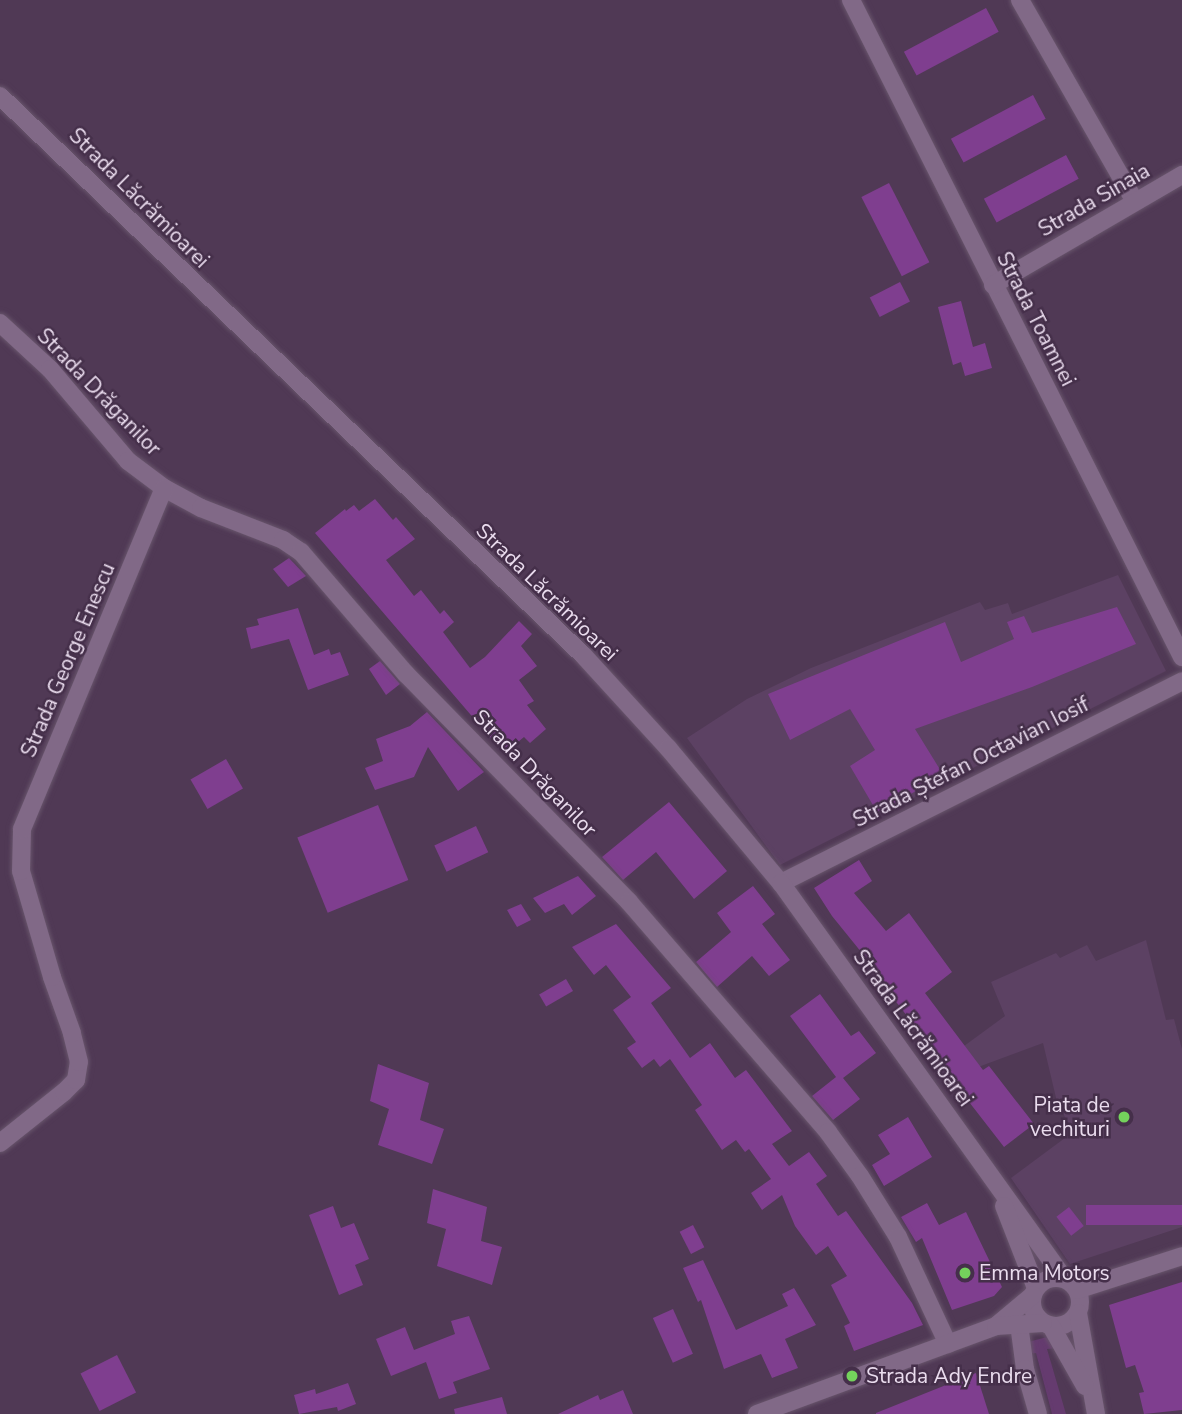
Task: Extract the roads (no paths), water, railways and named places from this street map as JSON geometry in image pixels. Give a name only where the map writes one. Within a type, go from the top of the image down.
[{"type":"street","name":"Strada Toamnei","points":[[851,0],[1182,657]]},
{"type":"street","points":[[1020,0],[1135,202]]},
{"type":"street","name":"Strada Lăcrămioarei","points":[[0,96],[584,656],[668,748],[781,883],[1071,1285]]},
{"type":"street","name":"Strada Sinaia","points":[[993,285],[1182,174]]},
{"type":"street","name":"Strada Drăganilor","points":[[0,323],[50,369],[128,461],[164,488],[201,508],[282,540],[301,552],[406,674],[629,902],[828,1132],[860,1176],[898,1237],[947,1344]]},
{"type":"street","name":"Strada George Enescu","points":[[0,1143],[76,1080],[79,1062],[72,1033],[51,977],[21,871],[22,829],[164,488]]},
{"type":"street","name":"Strada Ștefan Octavian Iosif","points":[[781,883],[1182,681]]},
{"type":"street","name":"Strada Lăcrămioarei","points":[[994,1180],[1035,1291]]},
{"type":"street","points":[[996,1326],[1049,1279],[1071,1285],[1182,1256]]},
{"type":"street","points":[[1071,1285],[1080,1306],[1078,1313],[1094,1406]]},
{"type":"street","points":[[1035,1291],[1033,1311],[1047,1324],[1094,1406]]},
{"type":"street","points":[[757,1414],[996,1326],[1066,1324],[1078,1313]]},
{"type":"street","points":[[1019,1324],[1026,1369],[1038,1414]]},
{"type":"place","name":"Piata de vechituri","points":[[1124,1117]]},
{"type":"place","name":"Emma Motors","points":[[965,1273]]},
{"type":"place","name":"Strada Ady Endre","points":[[852,1376]]}]
